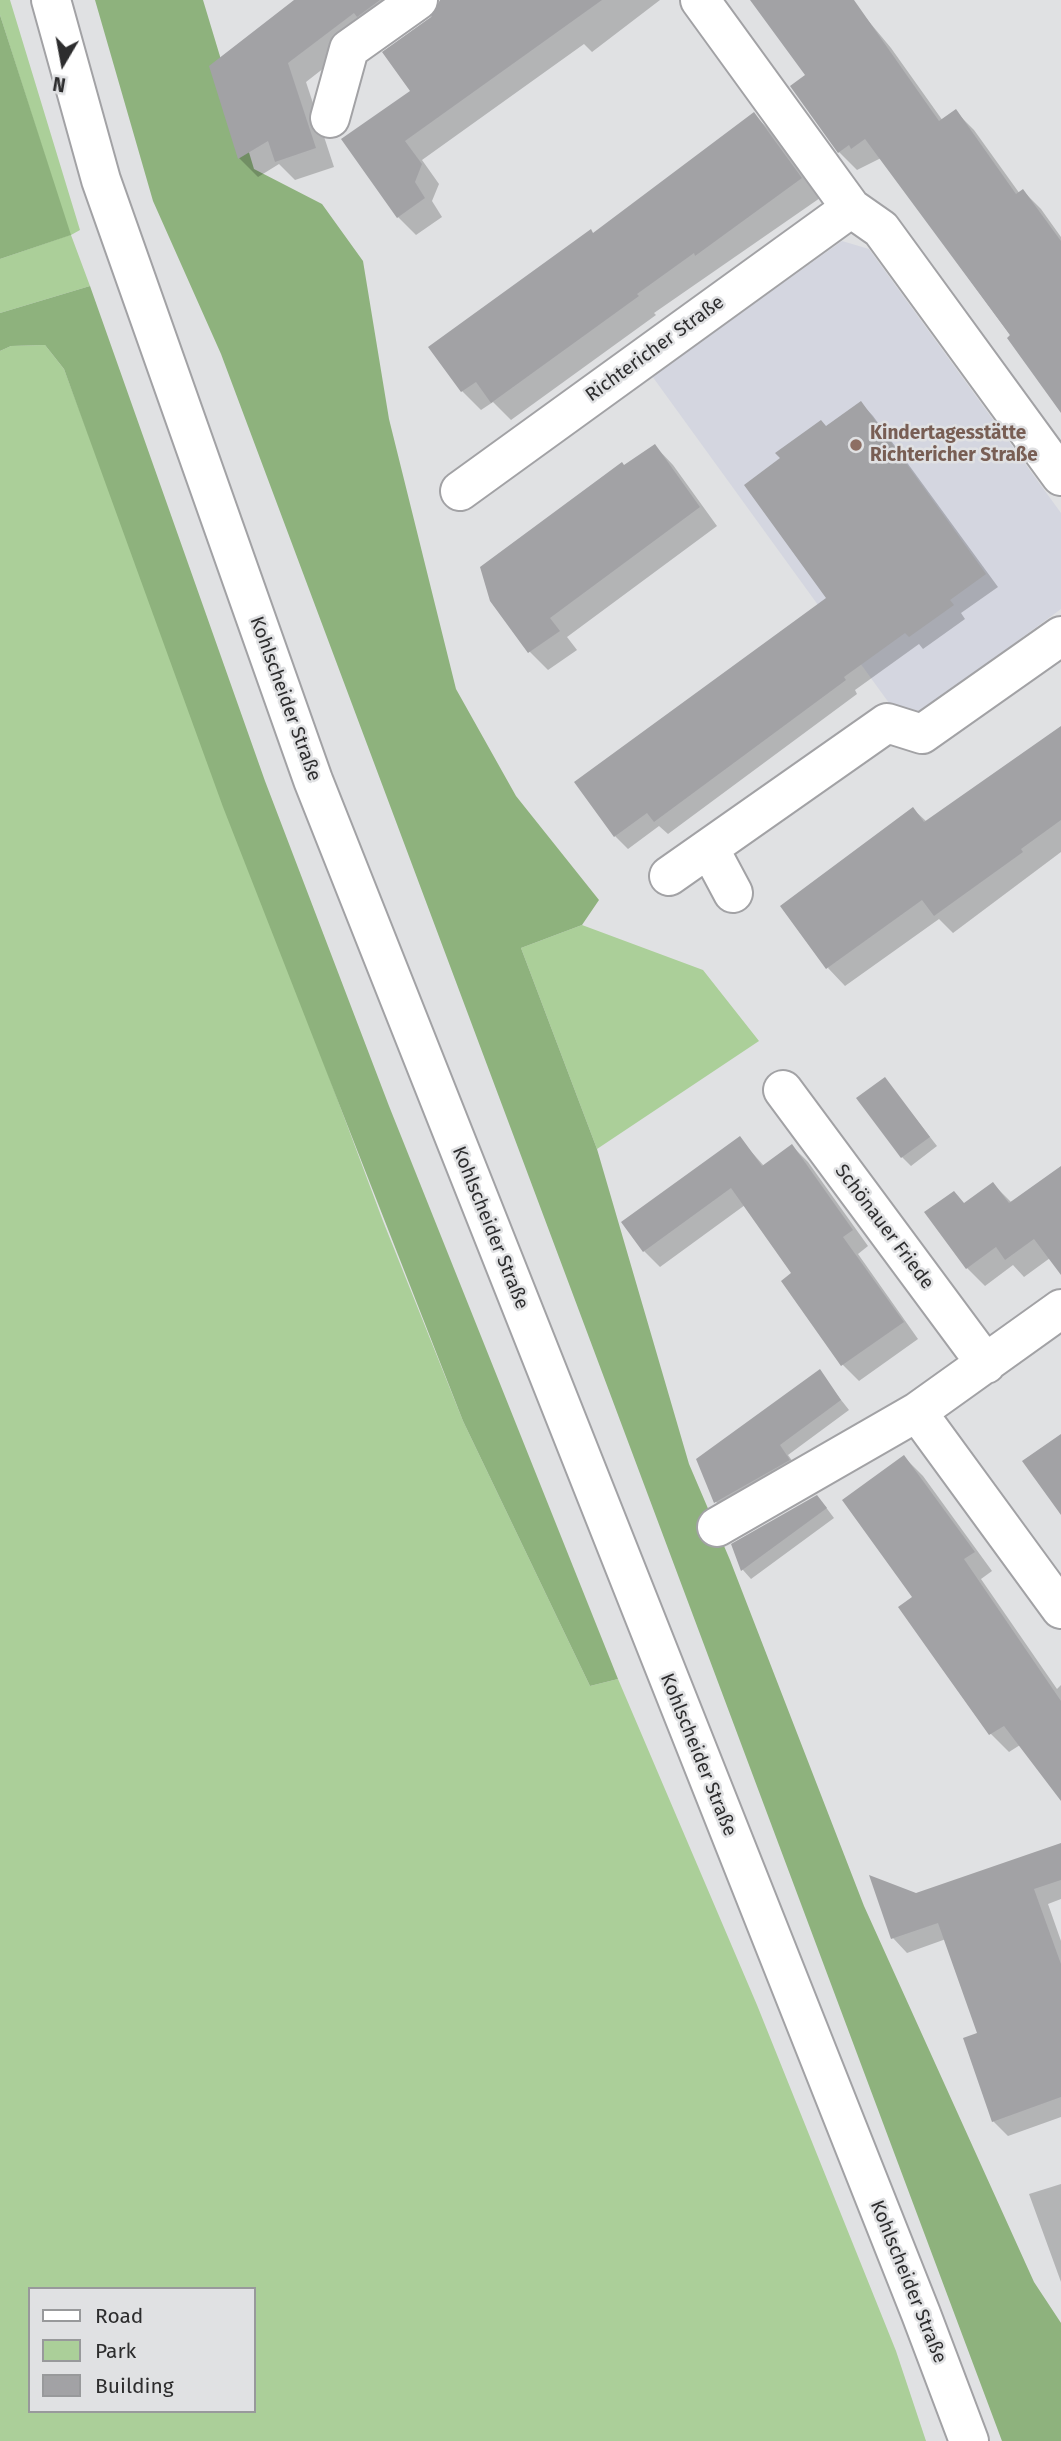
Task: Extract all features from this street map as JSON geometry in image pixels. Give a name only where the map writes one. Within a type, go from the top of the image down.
[{"type":"street","name":"Kohlscheider Straße","points":[[51,0],[101,180],[313,780],[969,2441]]},
{"type":"street","points":[[330,118],[349,49],[418,0]]},
{"type":"street","points":[[699,0],[851,208],[881,229],[1061,476]]},
{"type":"street","name":"Richtericher Straße","points":[[460,491],[851,208]]},
{"type":"street","points":[[669,876],[887,723],[922,734],[1061,636]]},
{"type":"street","points":[[709,848],[733,892]]},
{"type":"street","name":"Schönauer Friede","points":[[783,1090],[986,1363]]},
{"type":"street","points":[[717,1527],[918,1412],[1061,1309]]},
{"type":"street","points":[[918,1412],[1061,1609]]},
{"type":"shaded area","name":"Kindertagesstätte Richtericher Straße","points":[[842,241],[869,249],[1061,513],[1061,609],[917,715],[889,703],[652,376]]},
{"type":"green space","points":[[0,0],[10,0],[80,230],[71,235],[90,286],[0,313],[0,259],[70,235],[0,15]]},
{"type":"green space","points":[[95,0],[203,0],[254,169],[322,204],[363,261],[389,419],[456,689],[516,796],[599,900],[582,925],[521,948],[597,1149],[689,1464],[730,1560],[864,1906],[1034,2282],[1061,2323],[1061,2441],[1002,2441],[221,354],[153,201]]},
{"type":"green space","points":[[0,15],[71,235],[0,259]]},
{"type":"green space","points":[[90,286],[265,781],[389,1106],[618,1679],[590,1686],[463,1421],[223,807],[64,369],[45,345],[11,346],[0,351],[0,313]]},
{"type":"green space","points":[[45,345],[64,369],[383,1221],[463,1421],[590,1686],[618,1679],[757,2005],[896,2351],[926,2441],[0,2441],[0,351],[11,346]]},
{"type":"green space","points":[[582,925],[703,970],[759,1041],[597,1149],[521,948]]},
{"type":"building","points":[[294,0],[380,0],[357,17],[354,13],[288,63],[316,148],[275,162],[268,141],[238,159],[209,66]]},
{"type":"building","points":[[440,0],[602,0],[405,141],[422,164],[415,182],[425,198],[397,218],[341,139],[410,91],[382,52],[431,17]]},
{"type":"building","points":[[750,0],[854,0],[939,121],[956,109],[1016,194],[1023,189],[1061,241],[1061,413],[1007,338],[1010,335],[865,139],[851,149],[849,145],[838,153],[790,86],[805,75]]},
{"type":"building","points":[[754,112],[802,178],[695,256],[694,253],[637,294],[639,296],[491,403],[476,382],[461,392],[428,347],[591,229],[593,233]]},
{"type":"building","points":[[861,401],[986,574],[950,600],[954,605],[909,637],[905,633],[844,677],[846,680],[654,822],[647,813],[614,837],[574,782],[826,598],[744,485],[780,458],[775,453],[821,420],[826,426]]},
{"type":"building","points":[[655,444],[700,507],[550,618],[560,631],[528,653],[490,601],[480,567],[622,462],[624,465]]},
{"type":"building","points":[[1061,726],[1061,820],[1021,849],[1023,852],[934,916],[922,900],[826,969],[780,906],[913,807],[924,822]]},
{"type":"building","points":[[885,1077],[930,1137],[901,1158],[856,1098]]},
{"type":"building","points":[[740,1136],[762,1166],[792,1144],[853,1230],[843,1237],[904,1322],[841,1366],[781,1281],[791,1273],[731,1188],[643,1252],[621,1222]]},
{"type":"building","points":[[1061,1166],[1061,1275],[1034,1239],[1005,1260],[996,1247],[966,1269],[924,1212],[954,1191],[964,1203],[993,1182],[1009,1203]]},
{"type":"building","points":[[820,1369],[841,1400],[780,1445],[790,1460],[714,1503],[696,1459]]},
{"type":"building","points":[[1061,1434],[1061,1515],[1022,1461]]},
{"type":"building","points":[[904,1455],[975,1552],[964,1559],[1061,1701],[1061,1801],[1004,1726],[989,1735],[898,1607],[912,1597],[842,1500]]},
{"type":"building","points":[[817,1495],[827,1508],[741,1571],[731,1544]]},
{"type":"building","points":[[1061,1843],[1061,1880],[1034,1889],[1061,1964],[1061,2097],[992,2122],[963,2038],[977,2033],[938,1923],[891,1939],[869,1875],[916,1893]]},
{"type":"place","name":"Kindertagesstätte Richtericher Straße","points":[[856,445]]}]
